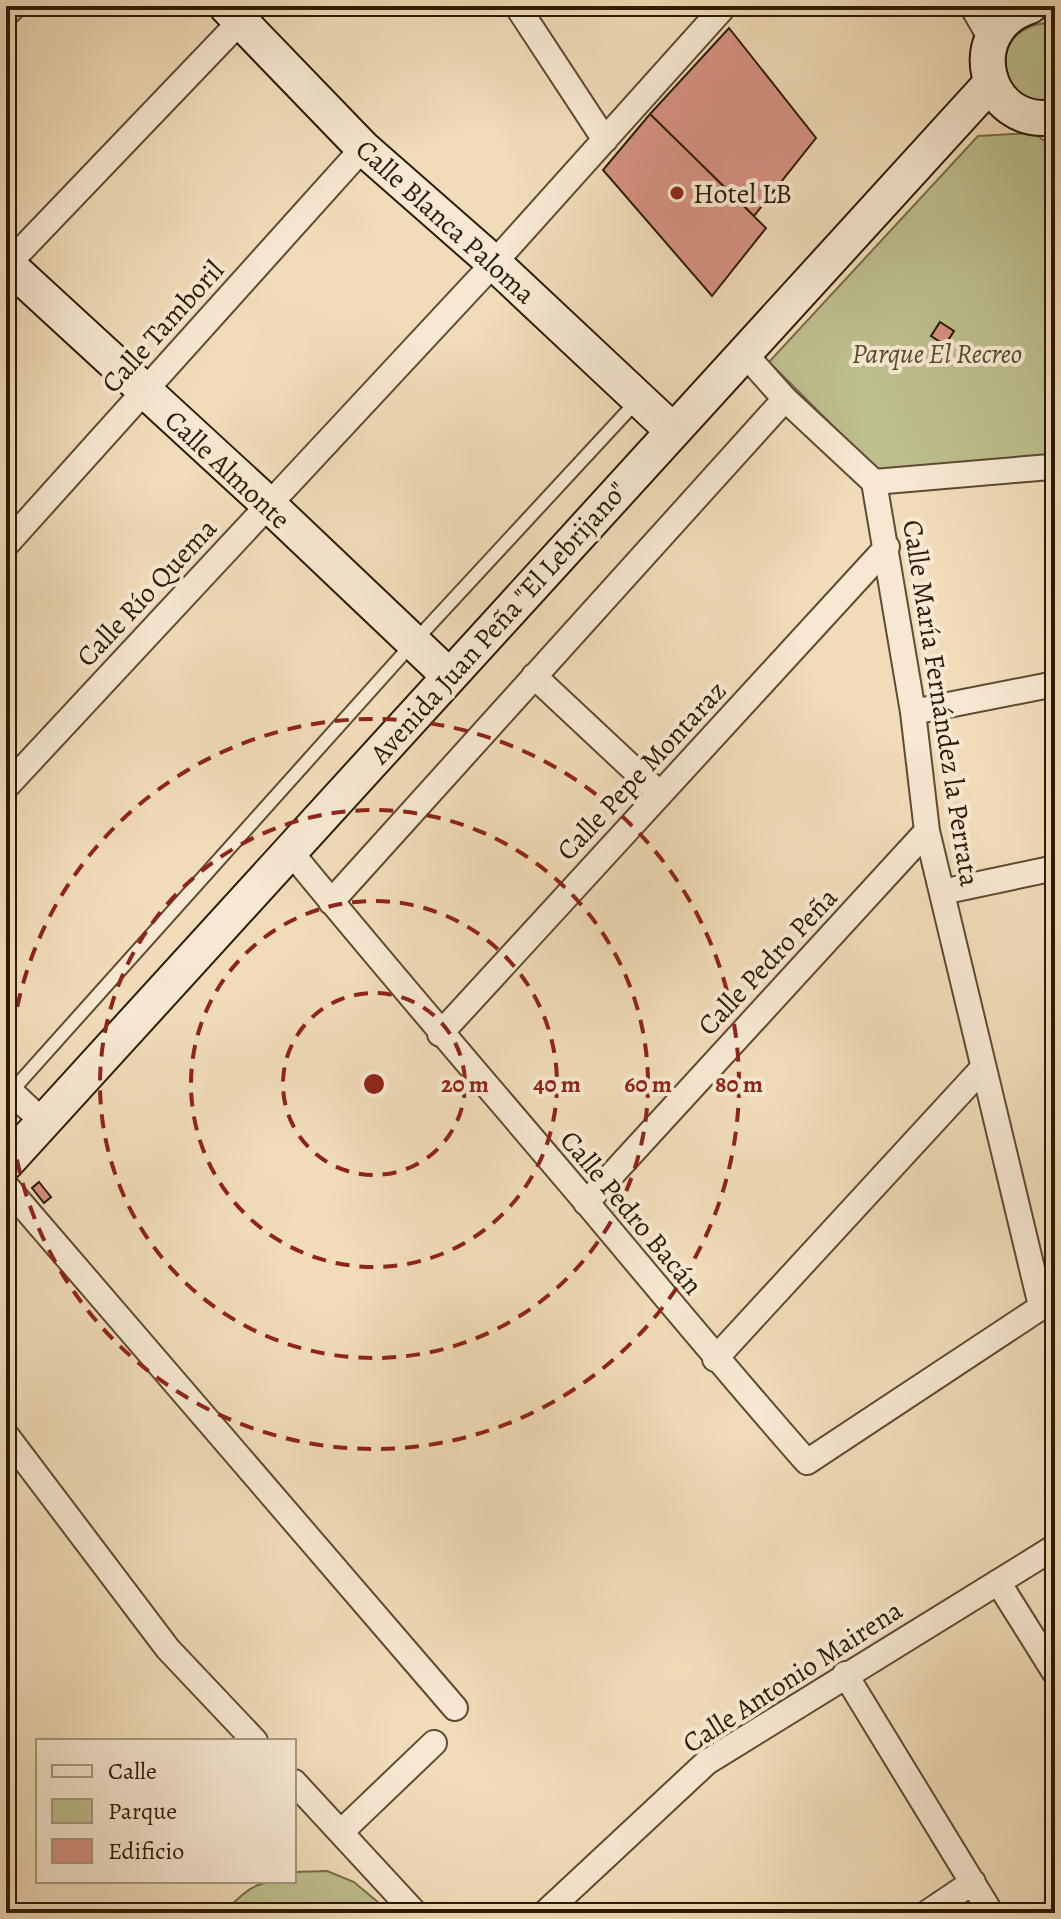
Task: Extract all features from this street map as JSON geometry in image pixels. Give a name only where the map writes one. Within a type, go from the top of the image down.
[{"type":"street","points":[[6,14],[14,6]]},
{"type":"street","points":[[517,6],[605,140]]},
{"type":"street","points":[[972,6],[991,39]]},
{"type":"street","name":"Calle Río Quema","points":[[6,787],[494,263],[721,7]]},
{"type":"street","points":[[1023,7],[998,27],[991,39],[987,69],[991,83],[1000,98],[1013,109],[1029,116],[1055,117]]},
{"type":"street","points":[[7,264],[240,11]]},
{"type":"street","name":"Calle Blanca Paloma","points":[[240,11],[363,148],[494,263],[672,430]]},
{"type":"street","name":"Avenida Juan Peña \"El Lebrijano\"","points":[[6,1163],[991,83]]},
{"type":"street","name":"Calle Tamboril","points":[[6,545],[363,148]]},
{"type":"street","name":"Calle Almonte","points":[[7,264],[268,504],[449,676]]},
{"type":"street","points":[[744,353],[785,399],[874,482],[1050,467],[1055,470]]},
{"type":"street","points":[[331,902],[785,399]]},
{"type":"street","name":"Calle María Fernández la Perrata","points":[[874,482],[913,712],[927,831],[982,1069],[1048,1302]]},
{"type":"street","name":"Calle Pepe Montaraz","points":[[440,1034],[887,547]]},
{"type":"street","points":[[534,676],[660,794]]},
{"type":"street","points":[[913,712],[1055,684]]},
{"type":"street","name":"Calle Pedro Peña","points":[[586,1203],[927,831]]},
{"type":"street","name":"Calle Pedro Bacán","points":[[290,851],[440,1034],[715,1359],[807,1462],[1048,1302]]},
{"type":"street","points":[[942,892],[1055,868]]},
{"type":"street","points":[[715,1359],[982,1069]]},
{"type":"street","points":[[8,1092],[43,1122]]},
{"type":"street","points":[[6,1186],[455,1708]]},
{"type":"street","points":[[6,1435],[168,1649],[253,1739]]},
{"type":"street","name":"Calle Antonio Mairena","points":[[547,1912],[707,1762],[1055,1547]]},
{"type":"street","points":[[998,1582],[1055,1673]]},
{"type":"street","points":[[845,1674],[991,1913]]},
{"type":"street","points":[[341,1832],[434,1743]]},
{"type":"street","points":[[296,1784],[415,1913]]},
{"type":"street","points":[[927,1913],[973,1882]]},
{"type":"lane","name":"Avenida Juan Peña \"El Lebrijano\"","points":[[8,1092],[639,398]]},
{"type":"green space","points":[[1045,23],[1055,25],[1055,99],[1037,100],[1022,95],[1012,84],[1006,70],[1006,55],[1012,40],[1025,29]]},
{"type":"green space","name":"Parque El Recreo","points":[[1034,133],[1055,149],[1055,463],[881,474],[769,362],[978,136]]},
{"type":"green space","points":[[327,1871],[354,1882],[379,1903],[368,1913],[223,1913],[240,1897],[261,1884],[296,1883],[296,1872]]},
{"type":"building","points":[[729,28],[816,138],[754,216],[650,114]]},
{"type":"building","name":"Hotel LB","points":[[650,114],[766,228],[712,296],[603,170]]},
{"type":"building","points":[[940,322],[954,331],[945,345],[931,336]]},
{"type":"building","points":[[39,1182],[51,1197],[44,1203],[32,1188]]},
{"type":"place","name":"Hotel LB","points":[[677,193]]}]
